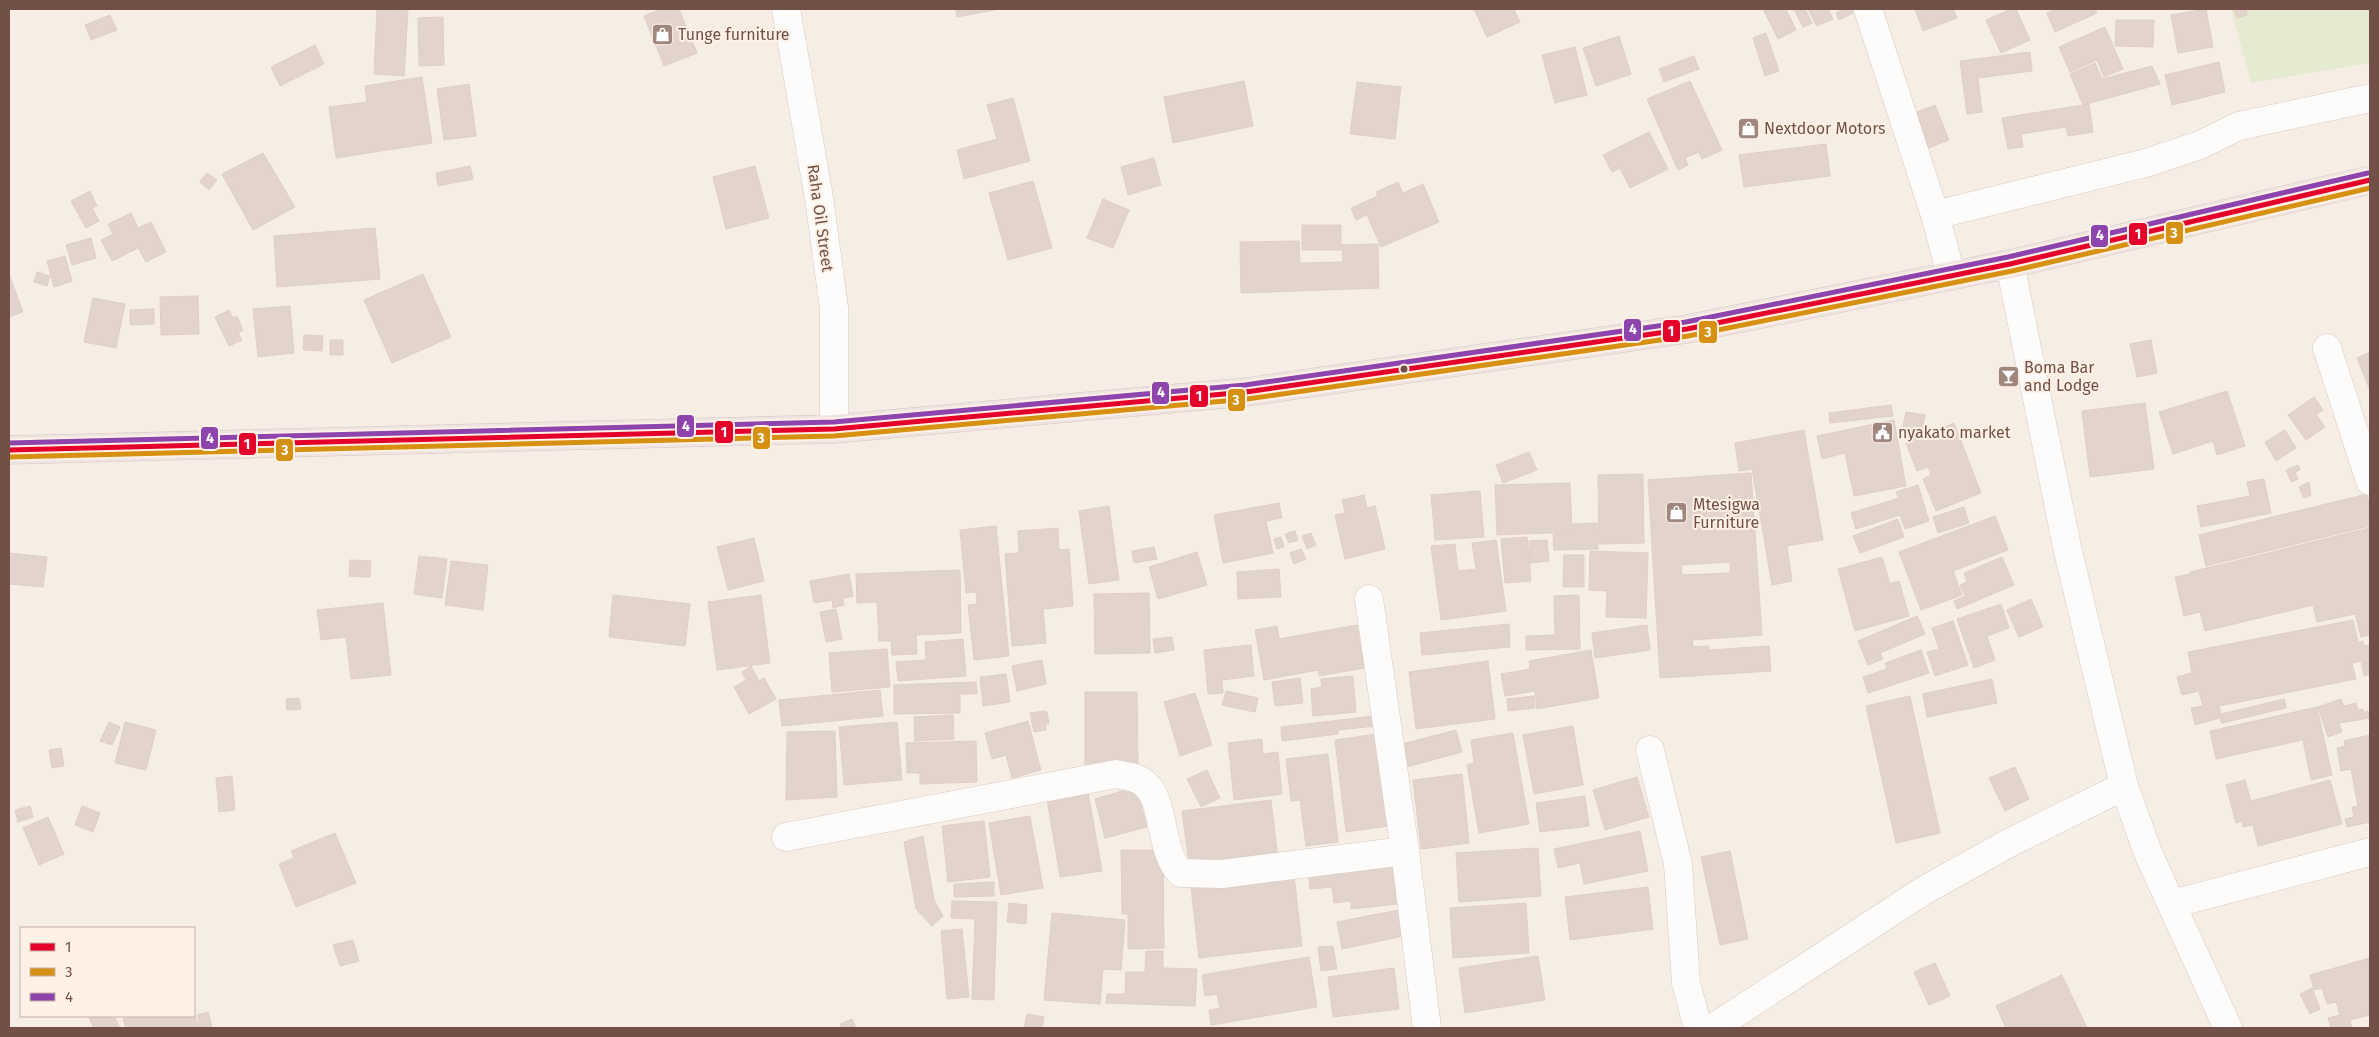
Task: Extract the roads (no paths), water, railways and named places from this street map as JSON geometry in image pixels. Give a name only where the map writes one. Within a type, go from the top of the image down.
[{"type":"highway","points":[[9,450],[834,430],[1246,392],[1687,329],[2010,264],[2370,180]]},
{"type":"street","name":"Raha Oil Street","points":[[786,9],[819,198],[834,308],[834,430]]},
{"type":"street","points":[[1868,9],[1935,215],[1951,275]]},
{"type":"street","points":[[1935,215],[2146,163],[2200,144],[2240,126],[2370,98]]},
{"type":"street","points":[[2010,264],[2067,547],[2124,786],[2148,852],[2228,1028]]},
{"type":"street","points":[[2327,348],[2370,481]]},
{"type":"street","points":[[1369,599],[1405,851],[1427,1028]]},
{"type":"street","points":[[1650,750],[1678,864],[1686,983],[1698,1028]]},
{"type":"street","points":[[786,836],[1116,774],[1136,778],[1152,792],[1171,858],[1181,873],[1222,874],[1405,851]]},
{"type":"street","points":[[1713,1028],[1923,891],[2009,843],[2124,786]]},
{"type":"street","points":[[2172,904],[2370,852]]},
{"type":"place","name":"Tunge furniture","points":[[662,34]]},
{"type":"place","name":"Nextdoor Motors","points":[[1748,128]]},
{"type":"place","name":"Boma Bar and Lodge","points":[[2008,376]]},
{"type":"place","name":"nyakato market","points":[[1882,432]]},
{"type":"place","name":"Mtesigwa Furniture","points":[[1677,513]]}]
